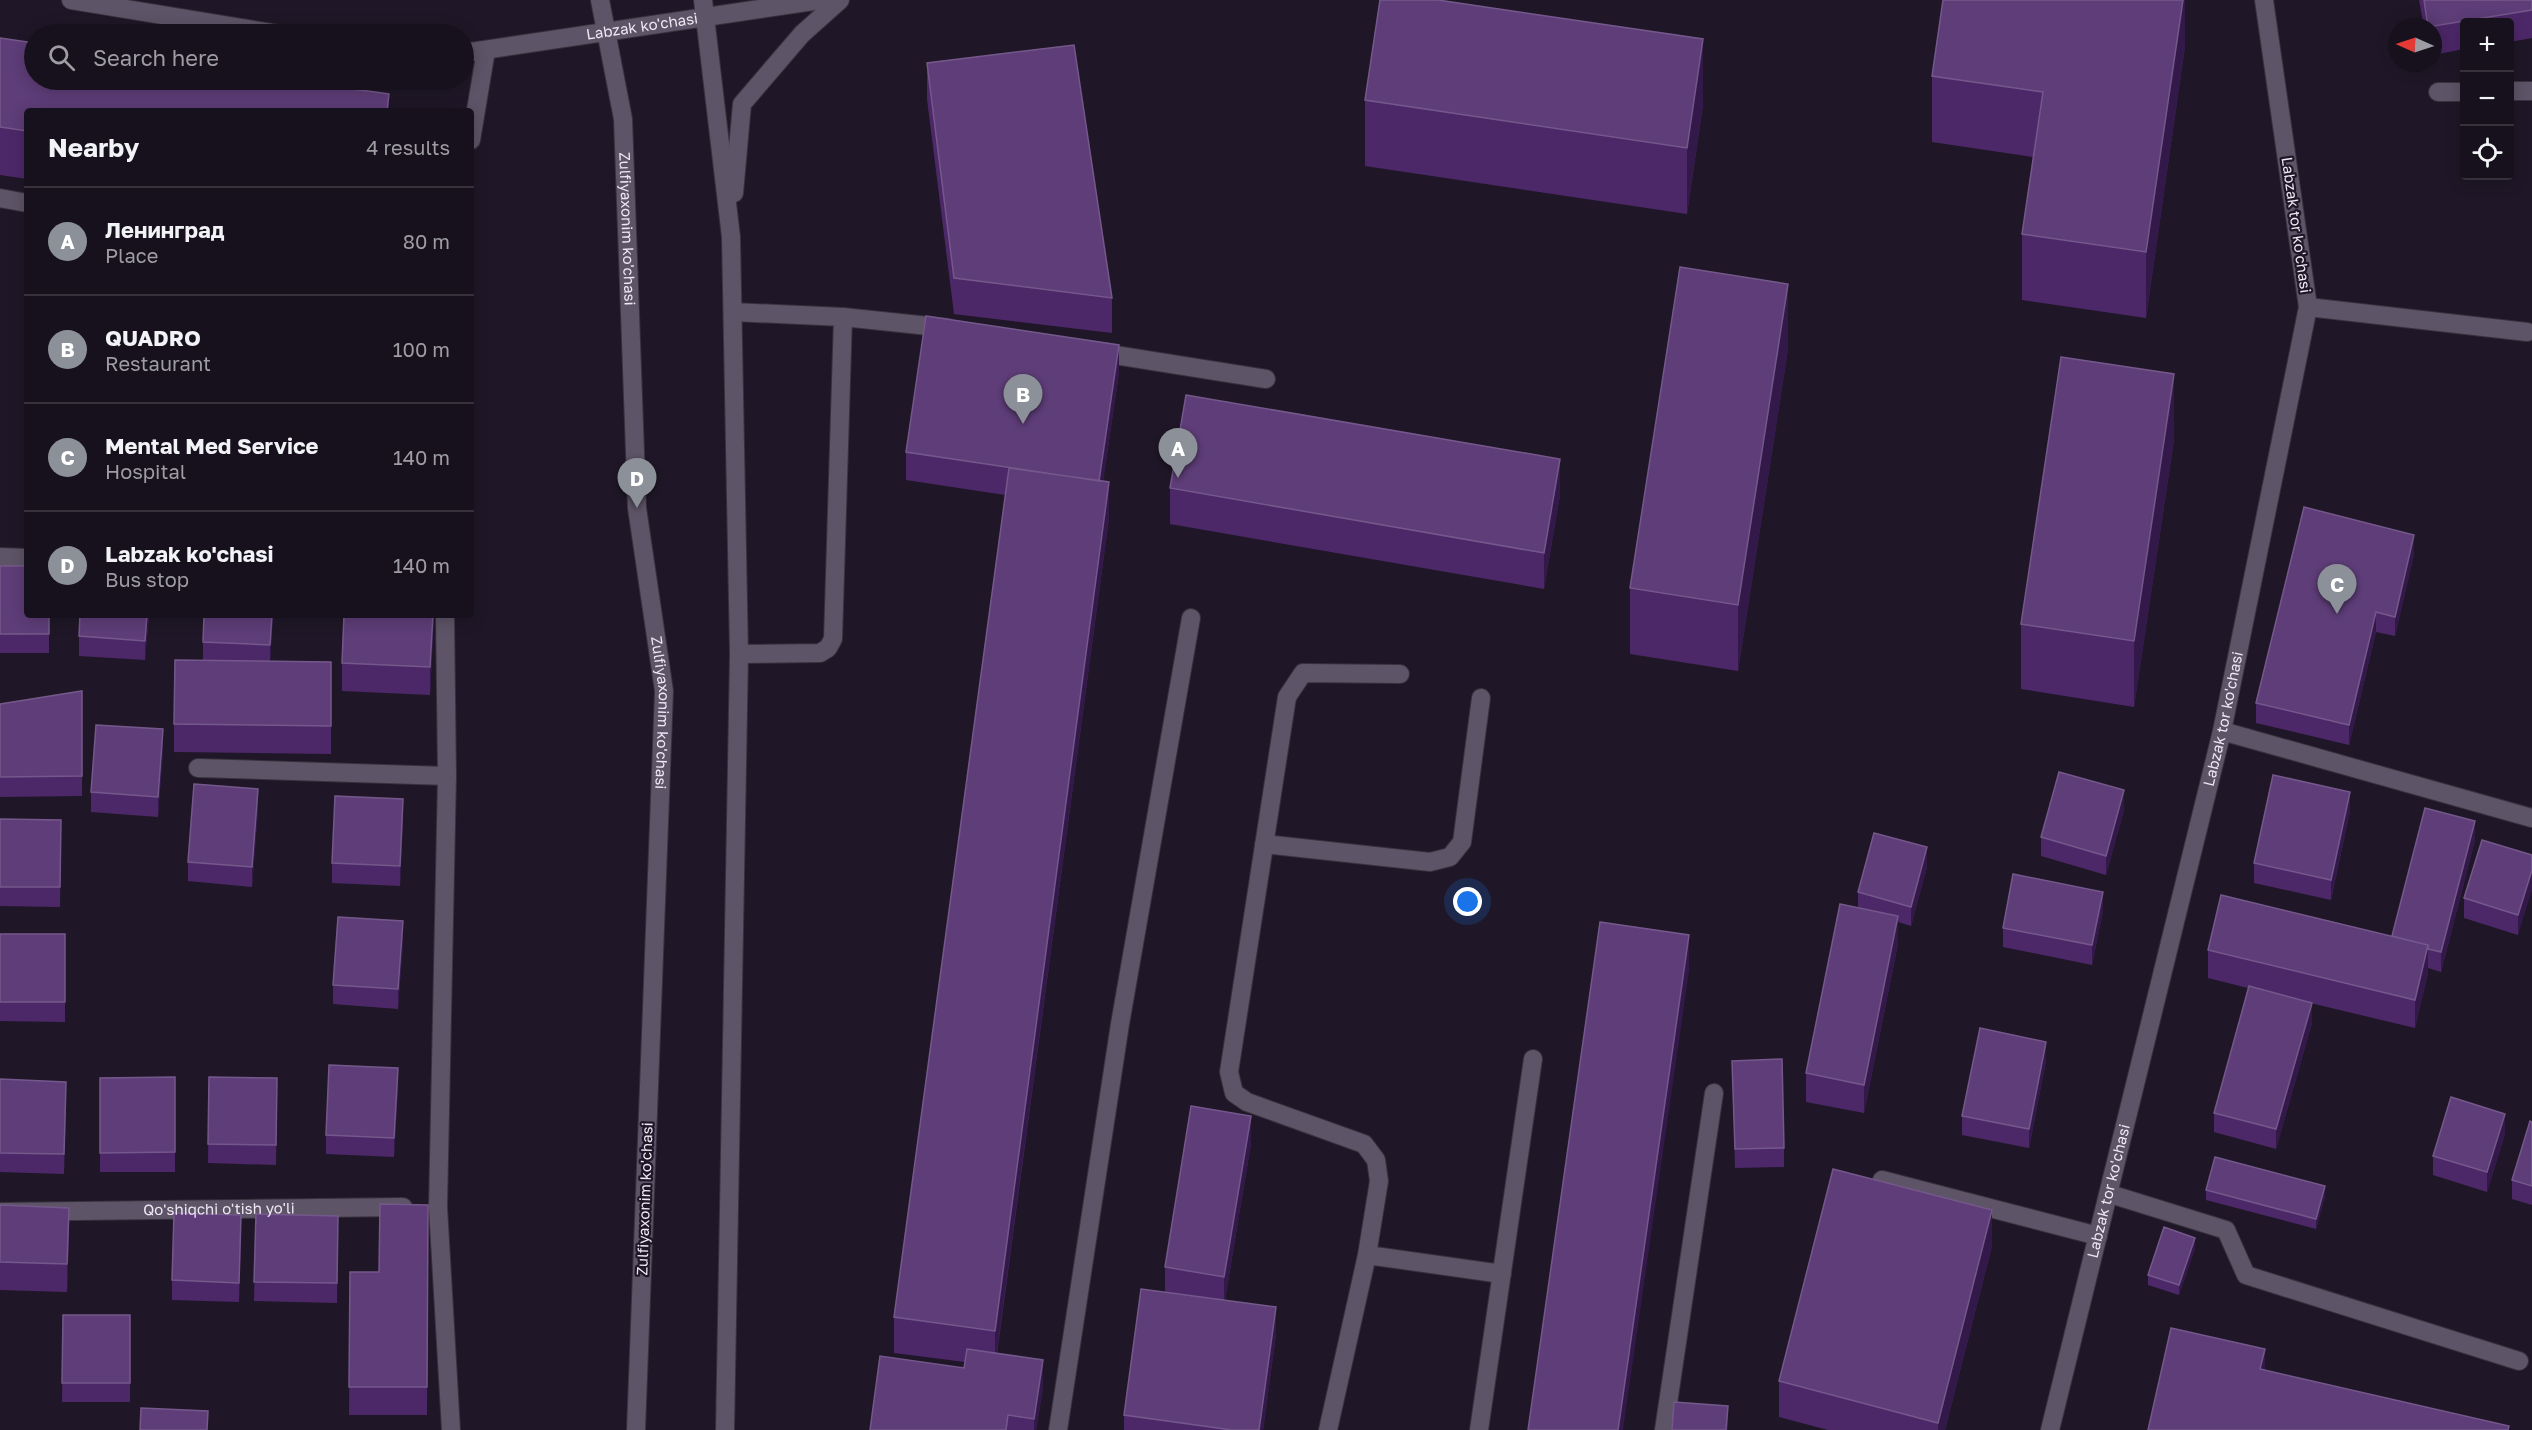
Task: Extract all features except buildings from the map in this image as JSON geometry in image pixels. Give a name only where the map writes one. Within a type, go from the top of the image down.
[{"type":"main road","points":[[71,0],[217,24]]},
{"type":"main road","name":"Zulfiyaxonim ko'chasi","points":[[600,0],[623,119],[637,508],[664,691],[636,1430]]},
{"type":"main road","name":"Labzak ko'chasi","points":[[474,52],[605,33],[704,9],[820,0]]},
{"type":"main road","points":[[730,237],[742,104],[802,34],[840,0]]},
{"type":"main road","name":"Labzak tor ko'chasi","points":[[2050,1430],[2110,1194],[2222,730],[2308,307],[2264,0]]},
{"type":"main road","points":[[704,9],[730,237],[739,654],[725,1430]]},
{"type":"main road","points":[[474,122],[486,50]]},
{"type":"main road","points":[[2514,91],[2532,91]]},
{"type":"main road","points":[[2438,92],[2460,92]]},
{"type":"main road","points":[[0,198],[24,202]]},
{"type":"main road","points":[[2308,307],[2527,332]]},
{"type":"main road","points":[[733,312],[843,317],[969,331]]},
{"type":"main road","points":[[739,654],[820,653],[828,648],[833,639],[843,317]]},
{"type":"main road","points":[[1083,350],[1266,379]]},
{"type":"main road","points":[[0,557],[24,558]]},
{"type":"main road","points":[[445,618],[447,776],[438,1207],[451,1430]]},
{"type":"main road","points":[[1058,1430],[1120,1024],[1191,618]]},
{"type":"main road","points":[[1328,1430],[1367,1255],[1379,1180],[1376,1160],[1364,1144],[1247,1102],[1234,1093],[1229,1072],[1287,697],[1303,673],[1400,674]]},
{"type":"main road","points":[[1264,844],[1430,862],[1450,856],[1462,842],[1481,698]]},
{"type":"main road","points":[[2222,730],[2532,818]]},
{"type":"main road","points":[[198,768],[447,776]]},
{"type":"main road","points":[[1479,1430],[1533,1059]]},
{"type":"main road","points":[[1664,1430],[1714,1093]]},
{"type":"main road","points":[[1882,1180],[2098,1236]]},
{"type":"main road","points":[[2110,1194],[2226,1230],[2246,1275],[2519,1361]]},
{"type":"main road","name":"Qo'shiqchi o'tish yo'li","points":[[0,1212],[438,1207]]},
{"type":"main road","points":[[1367,1255],[1502,1274]]},
{"type":"place","name":"QUADRO","points":[[1023,424]]},
{"type":"place","name":"Ленинград","points":[[1178,478]]},
{"type":"place","name":"Labzak ko'chasi","points":[[637,508]]},
{"type":"place","name":"Mental Med Service","points":[[2337,614]]}]
